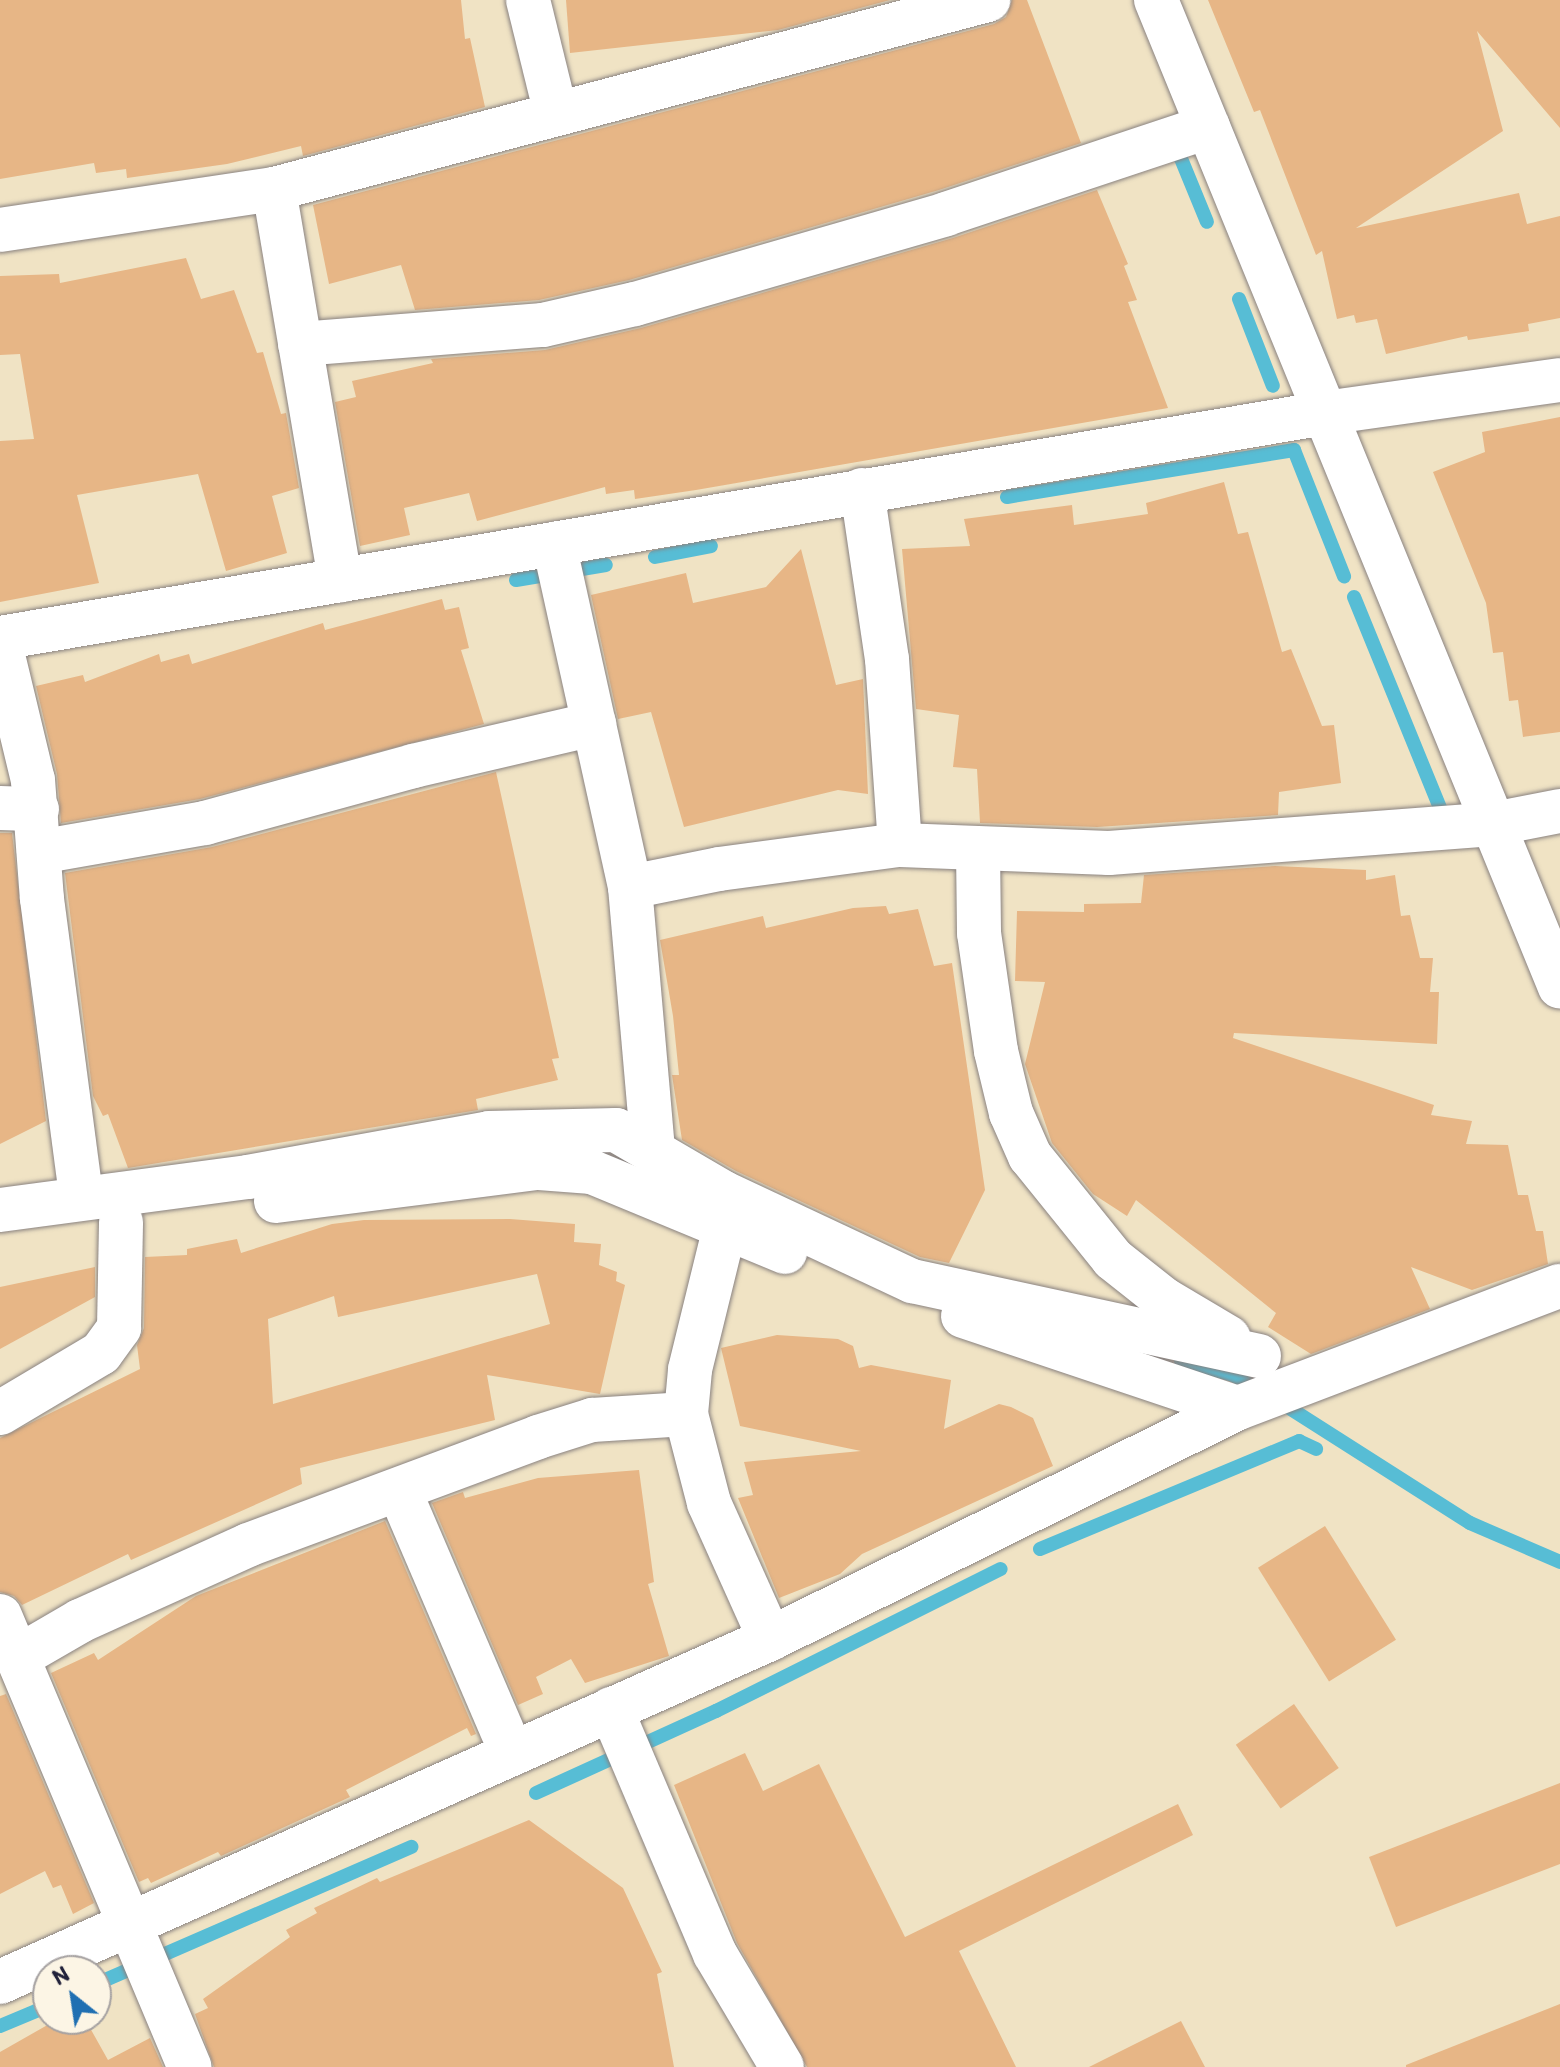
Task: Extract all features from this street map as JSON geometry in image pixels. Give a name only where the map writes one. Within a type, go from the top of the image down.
[{"type":"street","points":[[528,0],[556,114]]},
{"type":"street","points":[[0,230],[274,189],[988,0]]},
{"type":"street","points":[[1156,0],[1560,987]]},
{"type":"street","points":[[300,344],[543,325],[635,304],[946,214],[1208,127]]},
{"type":"street","points":[[274,189],[340,580]]},
{"type":"street","points":[[81,1197],[39,852],[18,808],[0,640],[862,490],[1325,413],[1560,380]]},
{"type":"street","points":[[862,490],[887,659],[900,845]]},
{"type":"street","points":[[554,544],[630,887],[653,1149]]},
{"type":"street","points":[[39,852],[205,823],[441,758],[594,724]]},
{"type":"street","points":[[630,887],[719,869],[900,845],[1109,853],[1493,824],[1560,811]]},
{"type":"street","points":[[978,850],[979,933],[993,1036],[1011,1113],[1030,1156],[1113,1259],[1165,1300],[1303,1383]]},
{"type":"street","points":[[0,1210],[248,1177],[531,1128],[616,1130],[724,1193],[912,1281],[1259,1356]]},
{"type":"street","points":[[0,1240],[539,1168],[592,1172],[920,1302],[1238,1408]]},
{"type":"street","points":[[0,1413],[101,1353],[119,1328],[121,1222]]},
{"type":"street","points":[[725,1227],[690,1370],[686,1414],[709,1503],[770,1639]]},
{"type":"street","points":[[0,1982],[770,1639],[1238,1408],[1560,1286]]},
{"type":"street","points":[[18,1657],[80,1621],[248,1545],[399,1490],[592,1420],[686,1414]]},
{"type":"street","points":[[399,1490],[512,1754]]},
{"type":"street","points":[[0,1616],[133,1925],[190,2067]]},
{"type":"street","points":[[611,1709],[715,1954],[782,2067]]},
{"type":"building","points":[[0,0],[461,0],[465,39],[470,38],[485,107],[303,156],[301,146],[227,164],[127,178],[126,169],[96,173],[94,163],[0,179]]},
{"type":"building","points":[[566,0],[890,0],[778,30],[570,53]]},
{"type":"building","points":[[1012,0],[1027,0],[1081,143],[939,190],[629,280],[539,300],[415,310],[401,265],[329,284],[313,205],[994,24],[1006,17]]},
{"type":"building","points":[[1208,0],[1560,0],[1560,128],[1477,31],[1503,131],[1356,228],[1519,193],[1527,224],[1560,216],[1560,318],[1528,324],[1529,331],[1468,340],[1467,336],[1386,354],[1377,319],[1356,323],[1354,315],[1337,319],[1322,251],[1316,255],[1260,110],[1254,112]]},
{"type":"building","points":[[1097,190],[1128,264],[1124,266],[1137,300],[1128,302],[1168,408],[635,499],[634,490],[606,494],[605,487],[477,521],[469,493],[404,508],[410,535],[360,546],[335,402],[356,397],[352,381],[433,363],[431,359],[545,350],[641,328],[953,238]]},
{"type":"building","points":[[186,258],[201,299],[234,290],[257,353],[263,352],[281,414],[286,413],[299,488],[272,496],[287,553],[226,571],[198,474],[77,495],[99,583],[0,602],[0,441],[34,439],[20,354],[0,355],[0,276],[59,274],[60,283]]},
{"type":"building","points":[[1560,417],[1560,732],[1523,737],[1518,700],[1509,701],[1503,652],[1493,653],[1486,603],[1433,472],[1485,452],[1482,432]]},
{"type":"building","points":[[1224,482],[1238,534],[1248,532],[1282,652],[1291,649],[1322,726],[1334,725],[1341,783],[1279,792],[1278,815],[1097,827],[980,823],[977,769],[953,767],[959,715],[916,709],[902,549],[970,546],[964,519],[1072,505],[1074,525],[1148,514],[1146,503]]},
{"type":"building","points":[[801,549],[836,685],[863,679],[868,794],[838,790],[684,827],[651,712],[618,719],[591,595],[686,573],[693,603],[766,587]]},
{"type":"building","points":[[442,599],[445,610],[459,607],[469,648],[461,650],[484,724],[200,799],[61,823],[57,774],[36,686],[83,675],[85,682],[159,654],[161,662],[189,654],[192,664],[323,623],[325,630]]},
{"type":"building","points":[[496,772],[559,1058],[552,1059],[558,1080],[476,1099],[478,1110],[128,1168],[108,1114],[103,1116],[93,1096],[65,873],[212,847]]},
{"type":"building","points":[[0,833],[12,833],[46,1121],[0,1144]]},
{"type":"building","points":[[1275,866],[1366,870],[1366,880],[1395,875],[1401,916],[1410,915],[1420,958],[1433,958],[1430,992],[1439,992],[1437,1044],[1234,1033],[1233,1038],[1434,1105],[1431,1115],[1472,1121],[1466,1144],[1508,1145],[1518,1195],[1528,1195],[1536,1231],[1543,1231],[1548,1264],[1472,1290],[1411,1267],[1430,1309],[1311,1354],[1268,1327],[1276,1313],[1136,1200],[1127,1216],[1093,1194],[1052,1143],[1025,1064],[1045,982],[1015,981],[1017,911],[1084,912],[1084,904],[1141,903],[1144,875]]},
{"type":"building","points":[[886,906],[889,914],[918,909],[934,966],[952,963],[985,1190],[949,1263],[920,1257],[736,1171],[682,1140],[672,1075],[679,1075],[673,1016],[660,940],[763,916],[766,928],[853,908]]},
{"type":"building","points":[[510,1219],[575,1224],[574,1242],[601,1244],[599,1265],[617,1272],[616,1281],[625,1285],[600,1394],[487,1375],[495,1420],[300,1468],[302,1484],[131,1560],[128,1554],[22,1605],[14,1596],[0,1592],[0,1438],[140,1369],[137,1345],[144,1328],[145,1257],[187,1255],[187,1249],[237,1239],[241,1253],[332,1224],[364,1220]],"holes":[[[537,1274],[550,1324],[273,1404],[268,1319],[334,1296],[338,1317]]]},
{"type":"building","points":[[95,1267],[95,1297],[0,1349],[0,1287]]},
{"type":"building","points":[[777,1335],[838,1339],[853,1346],[859,1368],[871,1365],[951,1380],[944,1429],[999,1404],[1011,1407],[1033,1418],[1053,1466],[862,1554],[840,1574],[779,1598],[738,1498],[753,1495],[744,1462],[861,1451],[740,1426],[721,1348]]},
{"type":"building","points":[[639,1470],[654,1582],[648,1584],[669,1656],[585,1683],[571,1659],[536,1677],[543,1694],[518,1705],[432,1503],[463,1492],[465,1498],[538,1478]]},
{"type":"building","points":[[385,1521],[476,1734],[471,1736],[467,1728],[346,1790],[350,1797],[221,1856],[218,1852],[151,1883],[148,1878],[139,1882],[51,1673],[94,1653],[98,1660],[196,1596]]},
{"type":"building","points":[[1325,1526],[1396,1640],[1329,1682],[1258,1568]]},
{"type":"building","points":[[6,1694],[94,1903],[73,1914],[61,1885],[53,1888],[45,1871],[0,1894],[0,1696]]},
{"type":"building","points":[[1294,1704],[1339,1768],[1281,1809],[1236,1745]]},
{"type":"building","points":[[745,1753],[763,1791],[819,1764],[905,1937],[1178,1804],[1193,1835],[959,1951],[1016,2067],[807,2067],[737,1943],[674,1785]]},
{"type":"building","points":[[1560,1783],[1560,1864],[1396,1927],[1369,1857]]},
{"type":"building","points":[[529,1820],[623,1888],[662,1972],[657,1974],[674,2067],[214,2067],[195,2014],[208,2008],[203,1999],[290,1937],[286,1930],[317,1913],[314,1908],[377,1878],[380,1882]]},
{"type":"building","points":[[1560,2004],[1560,2067],[1406,2067],[1406,2065]]},
{"type":"building","points":[[1181,2021],[1205,2067],[1089,2067]]},
{"type":"building","points":[[32,2034],[94,2035],[108,2060],[150,2038],[163,2067],[0,2067],[0,2052]]},
{"type":"waterway","points":[[1175,144],[1207,222]]},
{"type":"waterway","points":[[1239,299],[1273,386]]},
{"type":"waterway","points":[[1007,497],[1294,450],[1344,576]]},
{"type":"waterway","points":[[655,557],[711,546]]},
{"type":"waterway","points":[[516,580],[606,565]]},
{"type":"waterway","points":[[1354,597],[1446,822]]},
{"type":"waterway","points":[[1181,1361],[1233,1375],[1262,1392]]},
{"type":"waterway","points":[[1280,1402],[1470,1523],[1560,1562]]},
{"type":"waterway","points":[[1040,1549],[1299,1441],[1316,1449]]},
{"type":"waterway","points":[[536,1793],[716,1711],[1001,1569]]},
{"type":"waterway","points":[[112,1977],[411,1847]]},
{"type":"waterway","points":[[0,2026],[32,2013]]}]
